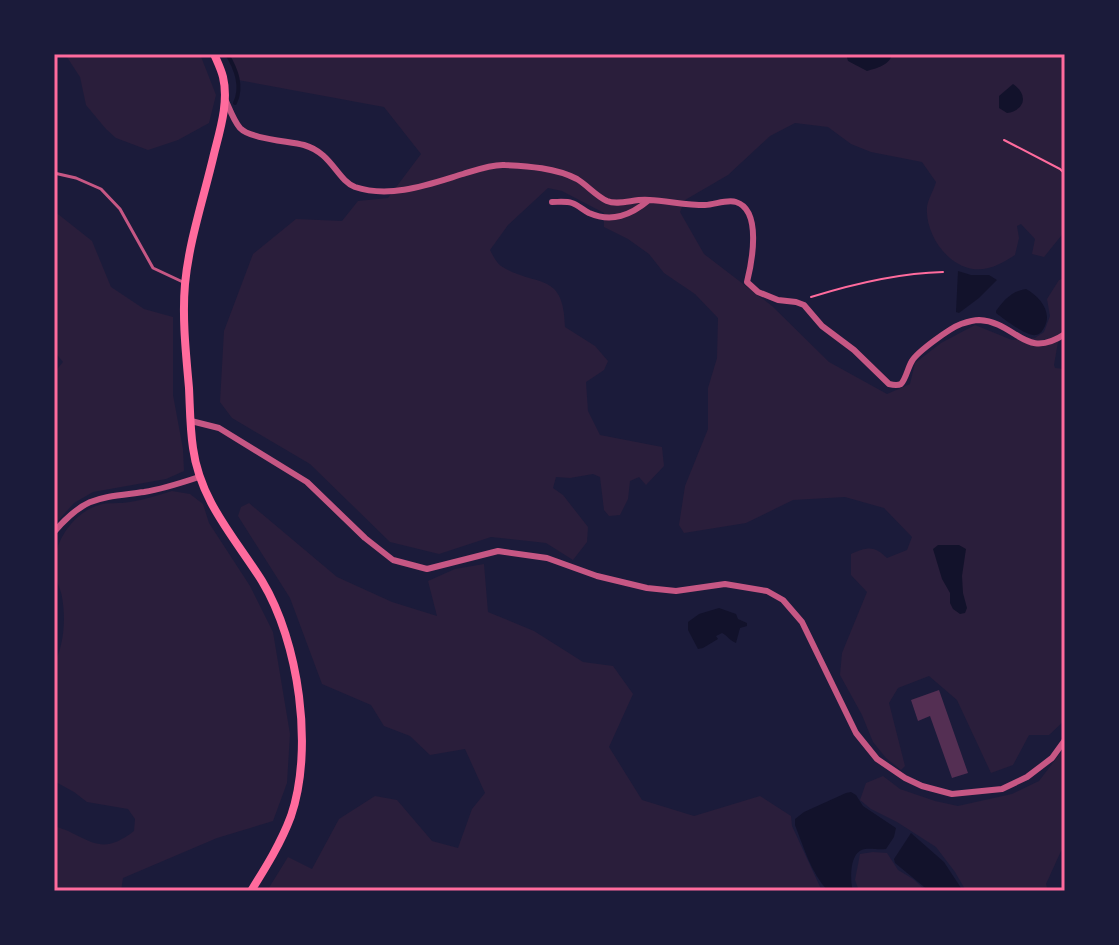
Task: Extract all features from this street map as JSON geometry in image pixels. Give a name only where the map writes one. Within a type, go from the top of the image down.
[{"type":"main road","points":[[214,54],[223,77],[225,98],[185,283],[193,451],[207,497],[262,582],[283,625],[298,702],[302,747],[298,791],[282,838],[251,891]]},
{"type":"street","points":[[225,98],[237,125],[244,132],[309,146],[322,153],[352,186],[379,190],[413,189],[501,164],[542,168],[576,178],[607,201],[640,199],[708,205],[734,201],[753,221],[747,282],[758,292],[804,305],[822,326],[892,385],[902,382],[913,358],[956,327],[976,319],[991,322],[1032,344],[1053,342],[1065,334]]},
{"type":"street","points":[[552,202],[571,203],[611,219],[624,216],[649,200]]},
{"type":"street","points":[[191,421],[219,428],[307,482],[365,538],[393,560],[427,569],[498,551],[547,558],[597,576],[647,588],[676,591],[725,584],[767,591],[783,600],[802,622],[856,733],[866,746],[894,772],[922,786],[952,794],[1002,789],[1027,777],[1052,758],[1065,740]]},
{"type":"street","points":[[54,532],[75,510],[97,498],[147,492],[199,477]]},
{"type":"lane","points":[[54,173],[101,189],[120,209],[153,268],[185,283]]},
{"type":"path","points":[[1004,140],[1065,174]]},
{"type":"path","points":[[799,304],[827,292],[926,272],[943,272]]},
{"type":"shaded area","points":[[65,54],[200,54],[216,95],[209,123],[178,140],[148,150],[116,138],[86,105],[80,77]]},
{"type":"shaded area","points":[[225,54],[1065,54],[1065,231],[1044,257],[1032,254],[1035,239],[1021,224],[1017,226],[1019,238],[1015,255],[1005,261],[990,268],[973,269],[954,261],[939,246],[930,227],[927,207],[936,182],[922,162],[871,152],[851,144],[828,127],[795,123],[770,136],[728,175],[685,200],[680,212],[704,254],[772,306],[829,362],[887,394],[910,384],[915,363],[941,343],[975,325],[1012,340],[1035,338],[1044,332],[1050,316],[1047,299],[1059,280],[1065,278],[1065,330],[1058,342],[1054,365],[1055,368],[1065,369],[1065,720],[1049,735],[1029,735],[1013,765],[991,773],[957,700],[929,676],[898,688],[889,703],[905,766],[901,770],[886,758],[873,742],[840,675],[842,653],[867,592],[851,575],[851,554],[870,548],[887,558],[907,550],[912,537],[884,508],[845,497],[793,500],[746,523],[684,533],[679,525],[685,486],[708,429],[708,388],[717,358],[718,318],[695,294],[664,273],[649,254],[604,227],[604,213],[562,191],[548,188],[508,225],[490,250],[501,266],[554,288],[560,297],[565,327],[595,346],[608,361],[604,370],[586,382],[588,411],[600,435],[662,447],[664,466],[646,485],[639,477],[630,481],[628,499],[620,515],[609,516],[604,510],[600,477],[593,474],[556,477],[553,488],[563,495],[588,527],[587,542],[573,560],[546,543],[491,537],[439,554],[390,542],[310,464],[232,418],[220,402],[224,331],[253,254],[296,219],[342,221],[358,201],[388,198],[421,154],[384,107],[238,80]]},
{"type":"shaded area","points":[[846,54],[892,54],[886,63],[867,71],[848,61]]},
{"type":"shaded area","points":[[1013,84],[1021,92],[1023,101],[1018,109],[1007,113],[999,108],[999,96]]},
{"type":"shaded area","points":[[54,211],[92,241],[111,287],[144,309],[173,317],[173,395],[184,471],[166,479],[93,492],[74,503],[54,525],[54,373],[63,362],[54,351]]},
{"type":"shaded area","points":[[958,271],[989,275],[997,280],[959,313],[956,312]]},
{"type":"shaded area","points":[[1026,289],[1040,300],[1047,315],[1041,333],[1036,335],[1021,330],[996,313],[1009,297]]},
{"type":"shaded area","points":[[172,491],[190,494],[203,504],[209,523],[250,586],[273,632],[290,734],[287,783],[273,821],[217,838],[123,878],[121,891],[54,891],[54,826],[102,844],[122,839],[134,831],[135,819],[128,809],[87,802],[54,781],[54,664],[64,623],[62,597],[55,573],[56,552],[65,532],[89,509]]},
{"type":"shaded area","points":[[249,503],[337,577],[392,602],[437,616],[428,581],[455,569],[484,564],[488,612],[534,631],[583,662],[613,666],[633,694],[609,747],[642,800],[694,816],[760,796],[791,816],[792,826],[822,891],[267,891],[288,857],[312,869],[339,819],[375,796],[397,800],[432,841],[458,848],[472,809],[485,793],[465,749],[430,755],[410,736],[384,726],[371,705],[322,684],[290,598],[238,516],[241,507]]},
{"type":"shaded area","points":[[938,545],[959,545],[966,549],[962,576],[965,613],[960,614],[950,603],[950,593],[942,579],[933,549]]},
{"type":"shaded area","points":[[719,608],[736,614],[747,626],[740,628],[736,643],[722,633],[716,636],[718,639],[698,649],[688,630],[688,622],[699,614]]},
{"type":"shaded area","points":[[1065,747],[1065,849],[1061,851],[1046,884],[1048,891],[966,891],[936,847],[860,800],[866,783],[883,776],[900,789],[958,806],[1012,794],[1039,781]]},
{"type":"shaded area","points":[[851,792],[863,806],[896,828],[894,837],[886,849],[865,849],[856,855],[851,873],[853,891],[828,891],[808,860],[795,819]]},
{"type":"shaded area","points":[[911,833],[944,862],[963,891],[929,891],[895,863],[894,859]]},
{"type":"shaded area","points":[[887,853],[898,870],[926,891],[859,891],[855,880],[860,854]]},
{"type":"building","points":[[939,690],[968,773],[952,778],[930,716],[918,721],[911,700]]},
{"type":"waterway","points":[[227,54],[237,78],[235,103]]}]
